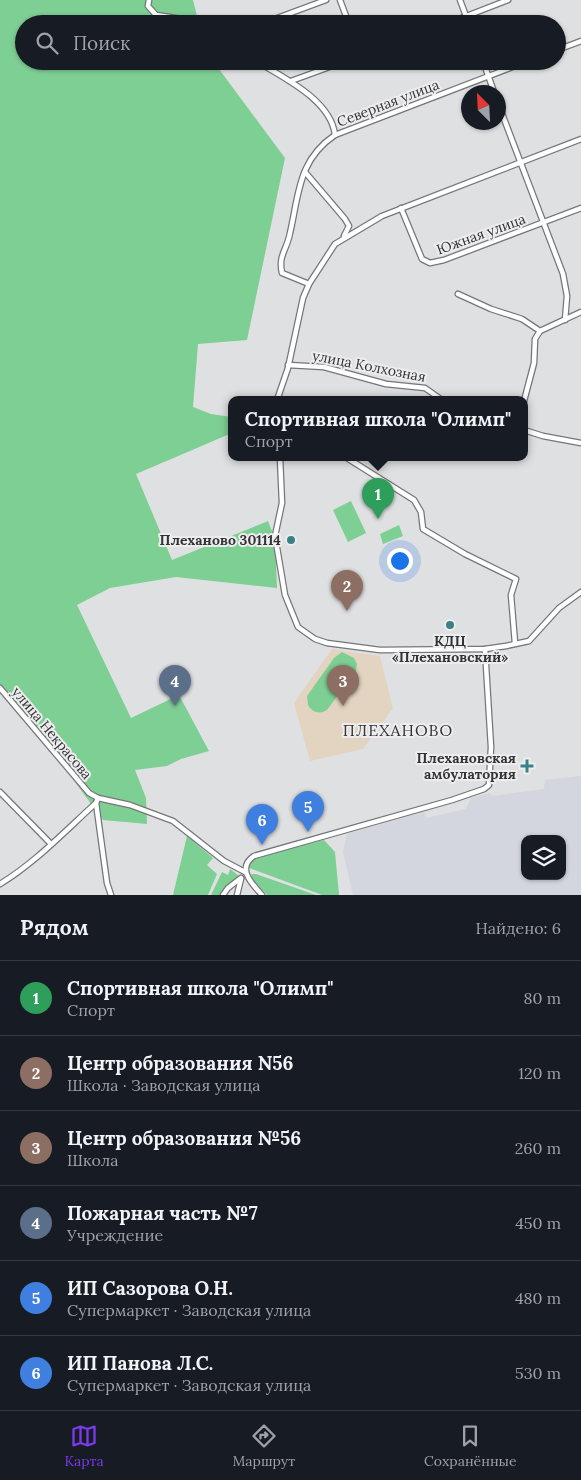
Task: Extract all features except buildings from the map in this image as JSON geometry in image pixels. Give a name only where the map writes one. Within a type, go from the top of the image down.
[{"type":"street","points":[[149,0],[148,6],[156,15]]},
{"type":"street","points":[[285,15],[326,0]]},
{"type":"street","points":[[340,0],[345,15]]},
{"type":"street","points":[[460,0],[466,15]]},
{"type":"street","points":[[469,15],[508,0]]},
{"type":"street","points":[[566,47],[581,41]]},
{"type":"street","name":"Северная улица","points":[[271,70],[290,82],[329,115],[334,135],[504,70]]},
{"type":"street","points":[[290,82],[322,70]]},
{"type":"street","points":[[486,70],[491,85]]},
{"type":"street","points":[[506,124],[521,163]]},
{"type":"street","points":[[309,284],[282,273],[279,261],[290,235],[299,184],[318,149],[334,135]]},
{"type":"street","points":[[341,238],[401,208],[581,139]]},
{"type":"street","name":"Южная улица","points":[[521,163],[567,289],[565,320]]},
{"type":"street","points":[[279,396],[301,304],[309,284],[329,250],[341,238],[349,226],[305,172]]},
{"type":"street","name":"Южная улица","points":[[401,208],[422,258],[429,263],[444,260],[581,208]]},
{"type":"street","points":[[458,294],[491,309],[522,319],[540,331]]},
{"type":"street","points":[[525,396],[535,358],[535,338],[540,331],[581,312]]},
{"type":"street","name":"улица Колхозная","points":[[288,365],[324,367],[373,381],[425,388],[436,396]]},
{"type":"street","points":[[528,431],[581,443]]},
{"type":"street","points":[[280,461],[282,503],[276,527],[276,542],[286,597],[299,629],[323,642],[372,650],[485,649],[529,642],[559,608],[581,592]]},
{"type":"street","points":[[352,461],[386,480],[414,500],[421,512],[423,529],[465,554],[516,579],[511,593],[515,643]]},
{"type":"street","points":[[223,895],[228,888],[241,878],[245,872],[247,862],[258,854],[452,800],[488,786],[491,779],[491,747],[485,649]]},
{"type":"street","name":"улица Некрасова","points":[[0,688],[83,788],[98,798],[130,805],[166,817],[224,861],[245,872]]},
{"type":"street","points":[[1,795],[51,844]]},
{"type":"street","points":[[0,884],[17,874],[96,803],[98,798]]},
{"type":"street","points":[[96,803],[107,883],[111,895]]},
{"type":"street","points":[[245,872],[249,880],[262,895]]},
{"type":"street","points":[[237,895],[241,878]]},
{"type":"shaded area","points":[[332,649],[380,656],[393,708],[363,749],[310,761],[294,703]]},
{"type":"shaded area","points":[[581,776],[581,895],[353,895],[343,852],[347,834],[424,812],[426,818],[466,809],[471,798],[490,793],[492,796],[544,789],[545,780]]},
{"type":"green space","points":[[0,0],[193,0],[197,15],[15,15],[15,70],[220,70],[285,158],[247,340],[198,344],[193,407],[211,414],[228,416],[228,435],[136,474],[172,560],[268,521],[275,539],[277,588],[176,577],[110,588],[77,605],[131,718],[179,695],[209,751],[181,759],[167,766],[135,770],[146,798],[147,824],[103,820],[35,728],[0,690]]},
{"type":"green space","points":[[351,501],[366,533],[348,542],[333,510]]},
{"type":"green space","points":[[399,525],[403,536],[383,544],[380,534]]},
{"type":"green space","points":[[342,652],[354,658],[357,664],[356,671],[327,710],[321,712],[314,711],[308,705],[307,696],[334,658]]},
{"type":"green space","points":[[187,836],[213,858],[207,865],[217,874],[208,895],[173,895]]},
{"type":"green space","points":[[324,840],[335,852],[339,895],[322,895],[249,868],[251,861],[257,857]]},
{"type":"green space","points":[[230,869],[239,876],[220,895],[211,895],[222,872],[228,875]]},
{"type":"green space","points":[[252,874],[316,895],[267,895],[250,877]]},
{"type":"place","name":"Спортивная школа \"Олимп\"","points":[[378,519]]},
{"type":"place","name":"Плеханово 301114","points":[[291,540]]},
{"type":"place","name":"Центр образования N56","points":[[347,611]]},
{"type":"place","name":"КДЦ «Плехановский»","points":[[450,625]]},
{"type":"place","name":"Пожарная часть №7","points":[[175,706]]},
{"type":"place","name":"Центр образования №56","points":[[343,706]]},
{"type":"place","name":"Плехановская амбулатория","points":[[527,766]]},
{"type":"place","name":"ИП Сазорова О.Н.","points":[[308,832]]},
{"type":"place","name":"ИП Панова Л.С.","points":[[262,845]]},
{"type":"district","name":"ПЛЕХАНОВО","points":[[398,730]]}]
